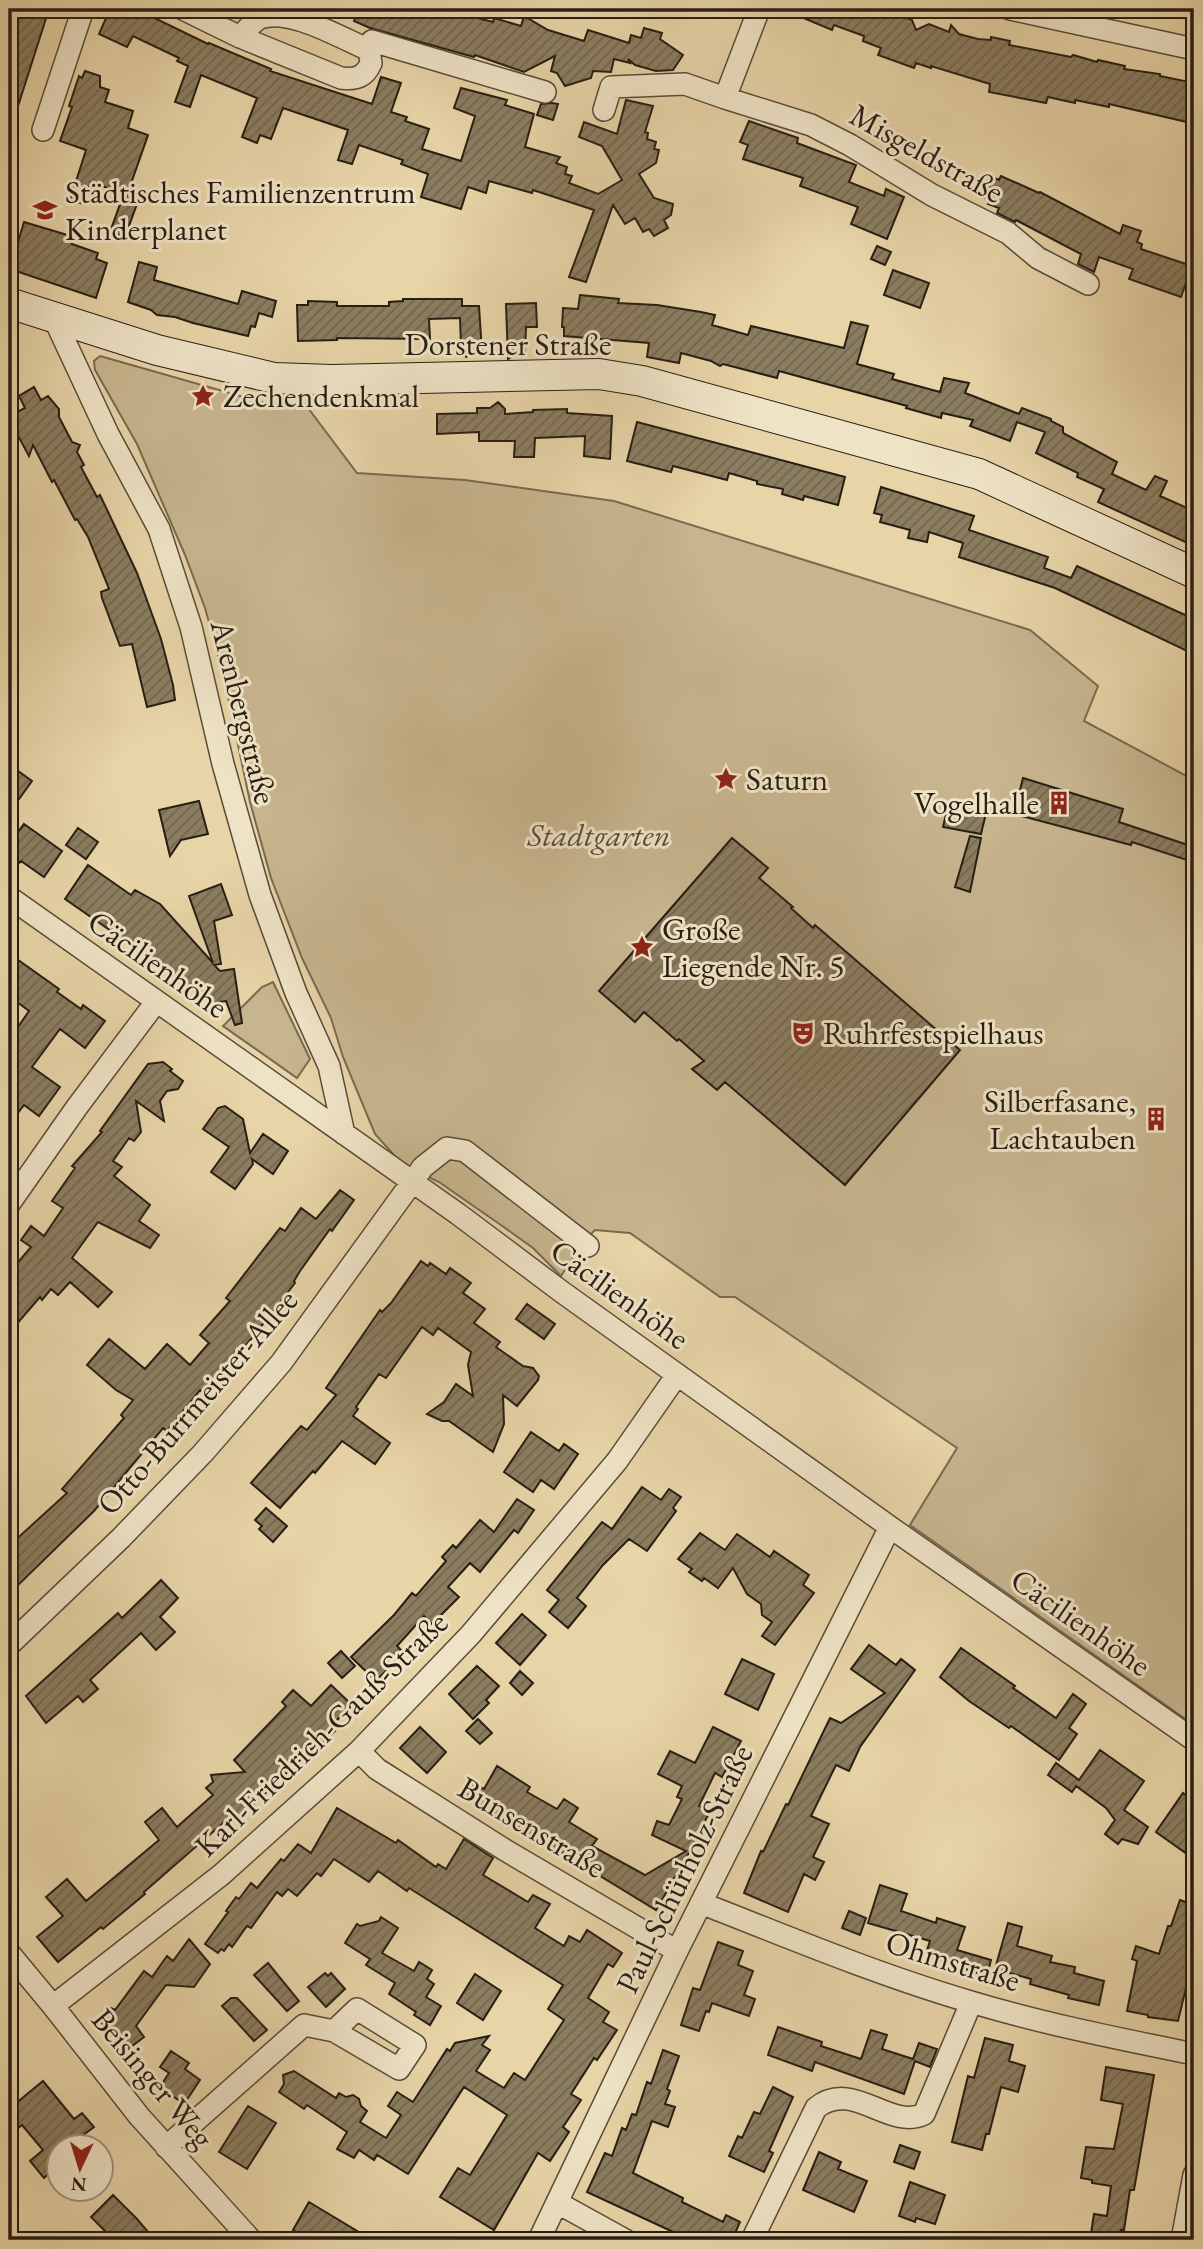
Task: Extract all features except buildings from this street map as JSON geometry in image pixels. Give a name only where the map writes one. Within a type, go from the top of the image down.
[{"type":"main road","name":"Dorstener Straße","points":[[9,303],[157,350],[274,378],[332,380],[598,374],[642,381],[979,474],[1194,573]]},
{"type":"street","points":[[43,130],[83,9]]},
{"type":"street","points":[[183,9],[240,37],[341,78],[363,76],[372,58],[369,50],[372,41],[545,92]]},
{"type":"street","points":[[725,98],[759,9]]},
{"type":"street","points":[[1010,9],[1194,49]]},
{"type":"street","points":[[240,37],[257,19],[272,15],[292,17],[369,50]]},
{"type":"street","name":"Misgeldstraße","points":[[604,110],[611,87],[685,84],[811,125],[850,145],[932,195],[1008,233],[1038,258],[1088,284]]},
{"type":"street","name":"Arenbergstraße","points":[[53,316],[108,434],[159,529],[191,627],[223,764],[260,895],[296,993],[329,1066],[344,1134]]},
{"type":"street","name":"Cäcilienhöhe","points":[[9,897],[458,1214],[890,1527],[1194,1740]]},
{"type":"street","points":[[9,1204],[156,1002]]},
{"type":"street","name":"Otto-Burrmeister-Allee","points":[[9,1645],[121,1538],[255,1393],[281,1363],[423,1167],[447,1148],[465,1152],[588,1246]]},
{"type":"street","name":"Karl-Friedrich-Gauß-Straße","points":[[53,2006],[221,1875],[359,1751],[471,1634],[617,1461],[677,1375]]},
{"type":"street","name":"Paul-Schürholz-Straße","points":[[539,2240],[677,1951],[890,1527]]},
{"type":"street","name":"Bunsenstraße","points":[[359,1751],[377,1769],[505,1850],[677,1951]]},
{"type":"street","name":"Ohmstraße","points":[[701,1903],[844,1959],[971,2003],[1194,2054]]},
{"type":"street","name":"Beisinger Weg","points":[[9,1953],[166,2147],[251,2240]]},
{"type":"street","points":[[752,2240],[816,2108],[825,2101],[838,2097],[911,2119],[924,2114],[971,2003]]},
{"type":"street","points":[[166,2147],[304,2025],[334,2031]]},
{"type":"street","points":[[1182,2240],[1191,2203],[1194,2175]]},
{"type":"street","points":[[558,2203],[625,2240]]},
{"type":"green space","name":"Stadtgarten","points":[[100,356],[268,404],[305,404],[357,473],[465,480],[614,501],[1030,630],[1098,686],[1084,721],[1194,780],[1194,1725],[910,1525],[957,1448],[735,1297],[720,1297],[630,1233],[595,1230],[583,1242],[561,1276],[533,1248],[498,1223],[439,1182],[402,1164],[375,1134],[343,1057],[331,1018],[302,958],[271,878],[250,802],[223,673],[205,608],[137,444],[95,370],[94,361]]},
{"type":"green space","points":[[273,982],[310,1059],[297,1078],[223,1026],[262,987]]},
{"type":"place","name":"Städtisches Familienzentrum Kinderplanet","points":[[45,210]]},
{"type":"place","name":"Zechendenkmal","points":[[203,396]]},
{"type":"place","name":"Saturn","points":[[726,779]]},
{"type":"place","name":"Vogelhalle","points":[[1059,803]]},
{"type":"place","name":"Große Liegende Nr. 5","points":[[642,947]]},
{"type":"place","name":"Ruhrfestspielhaus","points":[[803,1033]]},
{"type":"place","name":"Silberfasane, Lachtauben","points":[[1156,1119]]}]
